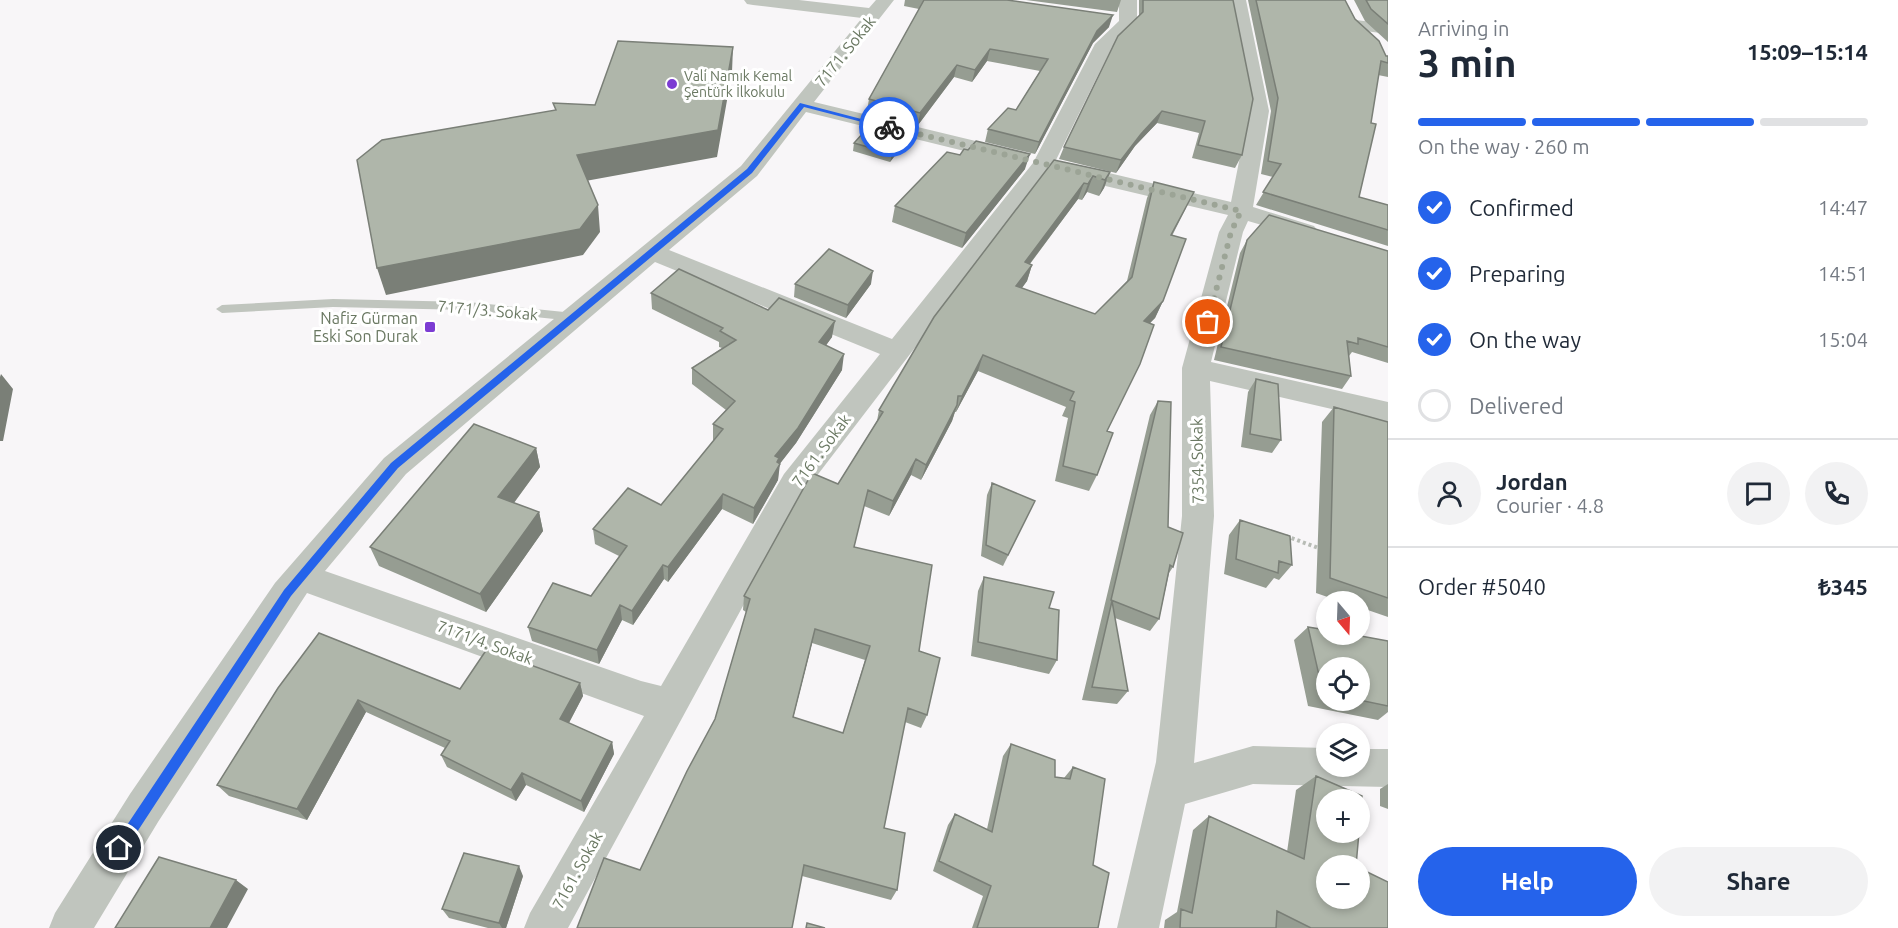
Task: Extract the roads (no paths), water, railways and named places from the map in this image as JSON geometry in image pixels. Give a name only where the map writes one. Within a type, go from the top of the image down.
[{"type":"street","points":[[753,0],[880,7]]},
{"type":"street","name":"7354. Sokak","points":[[1138,928],[1175,762],[1198,516],[1196,368],[1231,232],[1241,211],[1259,111],[1237,0]]},
{"type":"street","name":"7171. Sokak","points":[[70,928],[150,798],[287,593],[395,466],[749,171],[880,7]]},
{"type":"street","points":[[1347,8],[1356,25],[1382,50]]},
{"type":"street","name":"7161. Sokak","points":[[545,928],[795,483],[1043,165],[1121,14]]},
{"type":"street","points":[[1356,25],[1388,29]]},
{"type":"street","points":[[802,105],[1241,211],[1331,238]]},
{"type":"street","points":[[653,252],[897,351]]},
{"type":"street","points":[[1196,368],[1388,412]]},
{"type":"street","name":"7171/4. Sokak","points":[[301,577],[641,698],[670,705]]},
{"type":"street","points":[[1169,789],[1253,765],[1388,768]]},
{"type":"lane","name":"7171/3. Sokak","points":[[222,309],[333,303],[468,306],[574,317]]},
{"type":"place","name":"Vali Namık Kemal Şentürk İlkokulu","points":[[672,84]]},
{"type":"place","name":"Nafiz Gürman Eski Son Durak","points":[[430,327]]}]
